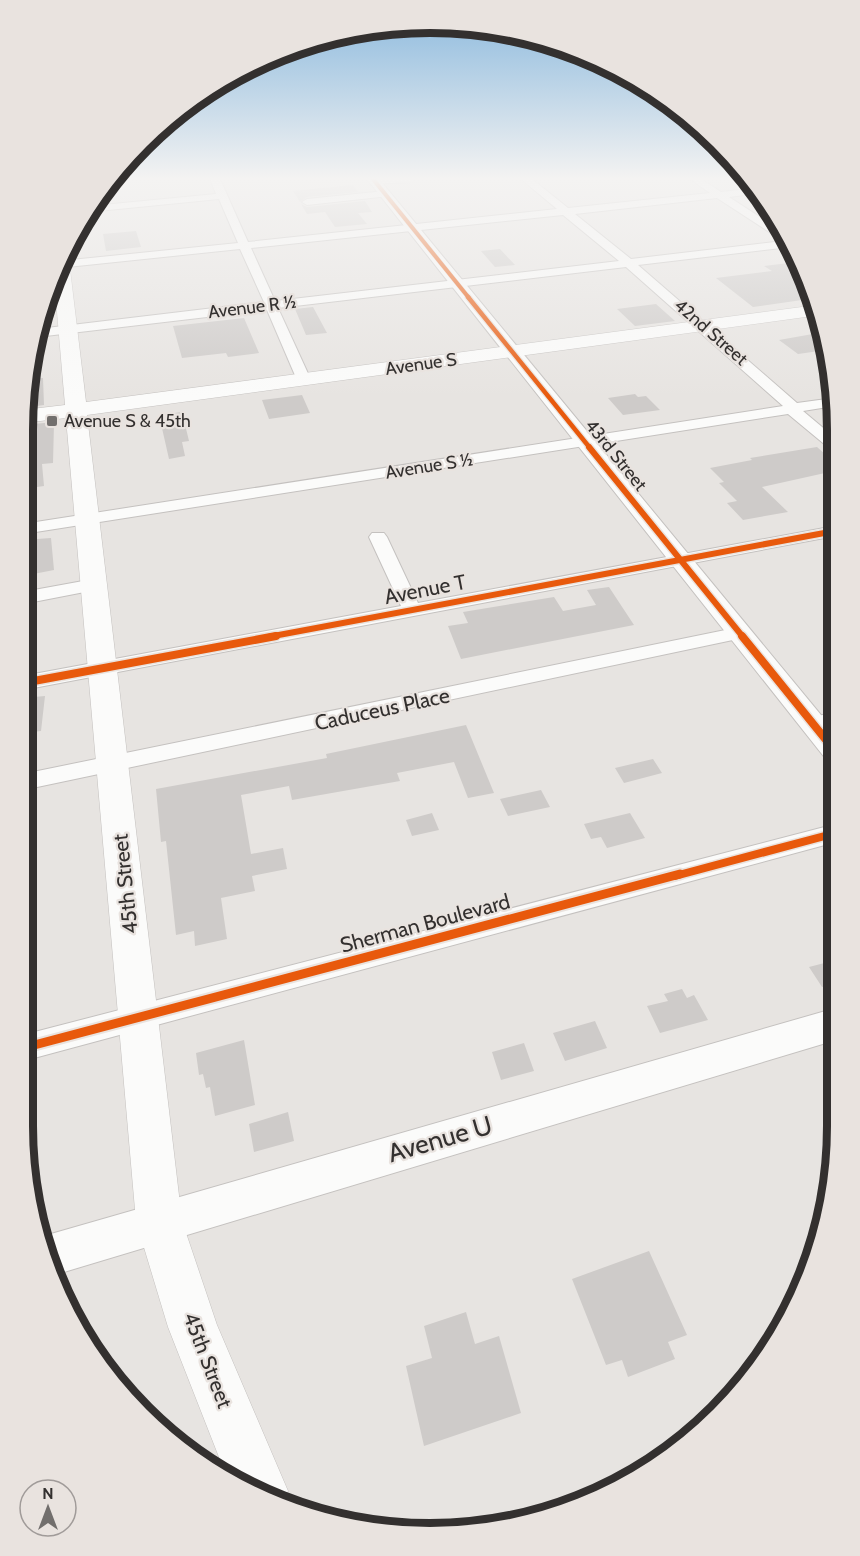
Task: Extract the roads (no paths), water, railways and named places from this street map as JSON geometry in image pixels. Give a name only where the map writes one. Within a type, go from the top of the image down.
[{"type":"main road","name":"45th Street","points":[[63,279],[159,1221],[193,1328],[257,1483]]},
{"type":"main road","name":"Avenue S","points":[[34,416],[809,311]]},
{"type":"street","points":[[70,262],[177,252]]},
{"type":"street","points":[[248,252],[304,380]]},
{"type":"street","name":"43rd Street","points":[[433,252],[827,741]]},
{"type":"street","name":"42nd Street","points":[[616,252],[789,402],[792,409],[827,439]]},
{"type":"street","name":"Avenue R ½","points":[[46,332],[725,252]]},
{"type":"street","name":"Avenue S ½","points":[[33,527],[826,403]]},
{"type":"street","name":"Avenue T","points":[[33,681],[827,532]]},
{"type":"street","points":[[378,537],[412,609]]},
{"type":"street","points":[[33,596],[94,585]]},
{"type":"street","name":"Caduceus Place","points":[[33,780],[740,633]]},
{"type":"street","points":[[814,724],[827,721]]},
{"type":"street","name":"Sherman Boulevard","points":[[33,1044],[827,835]]},
{"type":"street","name":"Avenue U","points":[[54,1254],[159,1221],[827,1027]]},
{"type":"place","name":"Avenue S & 45th","points":[[52,421]]}]
